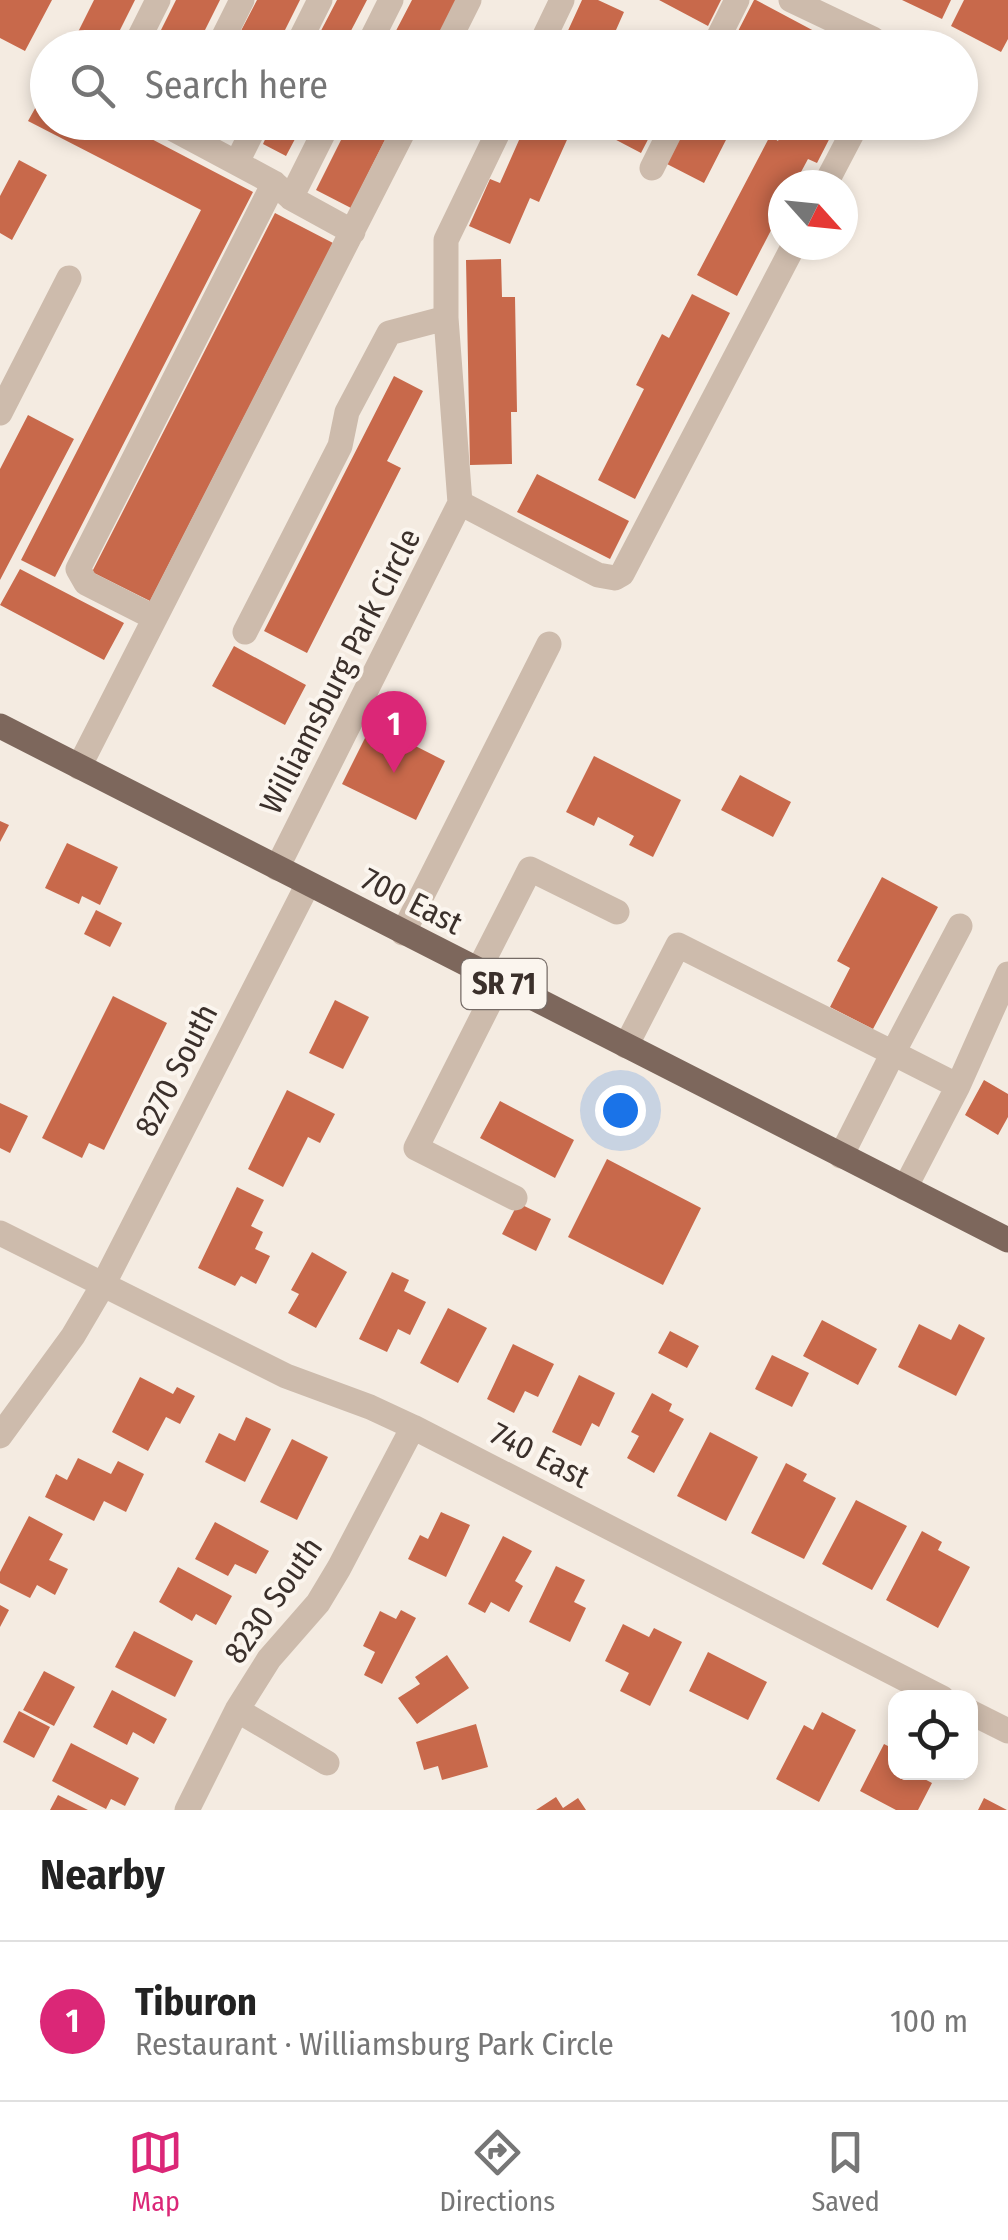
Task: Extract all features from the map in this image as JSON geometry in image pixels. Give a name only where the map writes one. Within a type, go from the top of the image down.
[{"type":"main road","name":"700 East","points":[[0,726],[1008,1240]]},
{"type":"street","points":[[143,30],[158,0]]},
{"type":"street","points":[[227,30],[242,0]]},
{"type":"street","points":[[305,30],[320,0]]},
{"type":"street","points":[[376,30],[391,0]]},
{"type":"street","points":[[454,30],[469,0]]},
{"type":"street","points":[[548,30],[562,0]]},
{"type":"street","points":[[722,30],[737,0]]},
{"type":"street","points":[[791,0],[852,30]]},
{"type":"street","points":[[198,140],[354,232]]},
{"type":"street","points":[[237,162],[248,140]]},
{"type":"street","points":[[155,618],[86,583],[78,568],[282,191],[317,140]]},
{"type":"street","points":[[79,766],[399,140]]},
{"type":"street","name":"Williamsburg Park Circle","points":[[277,868],[460,504],[446,318],[446,240],[494,140]]},
{"type":"street","points":[[652,168],[666,140]]},
{"type":"street","points":[[833,170],[849,140]]},
{"type":"street","name":"Williamsburg Park Circle","points":[[460,504],[598,575],[615,578],[622,574],[786,260]]},
{"type":"street","points":[[0,414],[69,278]]},
{"type":"street","points":[[245,632],[340,446],[347,412],[388,333],[446,318]]},
{"type":"street","points":[[404,934],[549,644]]},
{"type":"street","points":[[515,1198],[416,1148],[530,870],[617,912]]},
{"type":"street","name":"8270 South","points":[[0,1436],[73,1336],[103,1285],[308,884]]},
{"type":"street","points":[[841,1156],[960,926]]},
{"type":"street","points":[[626,1046],[678,945],[958,1086]]},
{"type":"street","points":[[905,1188],[958,1086],[1008,974]]},
{"type":"street","name":"740 East","points":[[0,1232],[286,1376],[412,1426],[926,1690]]},
{"type":"street","name":"8230 South","points":[[187,1810],[237,1710],[269,1659],[318,1603],[412,1426]]},
{"type":"street","points":[[237,1710],[326,1763]]},
{"type":"street","points":[[978,1716],[1008,1732]]},
{"type":"building","points":[[0,0],[52,0],[36,30],[30,30],[25,51],[0,38]]},
{"type":"building","points":[[94,0],[135,0],[120,30],[79,30]]},
{"type":"building","points":[[176,0],[220,0],[205,30],[161,30]]},
{"type":"building","points":[[257,0],[300,0],[285,30],[241,30]]},
{"type":"building","points":[[337,0],[367,0],[351,30],[321,30]]},
{"type":"building","points":[[412,0],[456,0],[441,30],[396,30]]},
{"type":"building","points":[[582,0],[598,0],[624,12],[616,30],[568,30]]},
{"type":"building","points":[[659,0],[721,0],[708,26]]},
{"type":"building","points":[[756,0],[812,30],[739,30]]},
{"type":"building","points":[[902,0],[951,0],[942,19]]},
{"type":"building","points":[[964,0],[1008,0],[1008,39],[1001,52],[978,40],[978,30],[951,26]]},
{"type":"building","points":[[65,140],[153,140],[253,192],[55,577],[21,560],[201,210]]},
{"type":"building","points":[[265,140],[294,140],[286,156],[263,144]]},
{"type":"building","points":[[341,140],[385,140],[351,208],[316,190]]},
{"type":"building","points":[[519,140],[567,140],[539,202],[530,198],[510,244],[469,226],[490,179],[500,183]]},
{"type":"building","points":[[616,140],[648,140],[641,153]]},
{"type":"building","points":[[677,140],[726,140],[704,183],[665,163]]},
{"type":"building","points":[[768,140],[829,140],[817,163],[808,159],[802,170],[768,170],[768,236],[737,296],[697,275]]},
{"type":"building","points":[[19,160],[47,175],[12,240],[0,233],[0,196]]},
{"type":"building","points":[[275,213],[333,243],[150,601],[92,572]]},
{"type":"building","points":[[501,259],[502,297],[515,297],[517,412],[511,412],[512,464],[470,465],[466,260]]},
{"type":"building","points":[[692,294],[730,313],[635,499],[598,480],[644,389],[636,385],[662,334],[669,338]]},
{"type":"building","points":[[394,376],[423,391],[387,461],[401,468],[307,653],[264,631]]},
{"type":"building","points":[[28,415],[74,439],[0,580],[0,469]]},
{"type":"building","points":[[537,474],[629,521],[610,559],[517,512]]},
{"type":"building","points":[[20,569],[124,623],[104,660],[0,605]]},
{"type":"building","points":[[234,646],[306,685],[285,725],[212,686]]},
{"type":"building","points":[[372,724],[445,761],[416,820],[342,784]]},
{"type":"building","points":[[594,756],[681,800],[653,857],[629,845],[634,836],[598,817],[594,826],[566,812]]},
{"type":"building","points":[[740,775],[791,802],[773,837],[721,810]]},
{"type":"building","points":[[0,821],[9,825],[0,842]]},
{"type":"building","points":[[67,843],[118,867],[100,905],[82,896],[79,904],[45,888]]},
{"type":"building","points":[[882,877],[938,907],[873,1029],[830,1007],[850,968],[837,961]]},
{"type":"building","points":[[96,910],[122,923],[110,947],[84,934]]},
{"type":"building","points":[[113,996],[167,1023],[104,1150],[89,1143],[82,1158],[42,1138]]},
{"type":"building","points":[[335,1000],[369,1017],[343,1069],[309,1053]]},
{"type":"building","points":[[984,1080],[1008,1094],[1008,1117],[998,1135],[965,1115]]},
{"type":"building","points":[[287,1090],[335,1114],[320,1143],[308,1137],[283,1187],[248,1169]]},
{"type":"building","points":[[500,1101],[574,1140],[555,1178],[480,1138]]},
{"type":"building","points":[[0,1103],[28,1116],[10,1153],[0,1148]]},
{"type":"building","points":[[607,1159],[701,1208],[663,1285],[568,1237]]},
{"type":"building","points":[[237,1187],[264,1200],[251,1226],[263,1232],[255,1249],[270,1256],[256,1284],[241,1276],[235,1286],[198,1268]]},
{"type":"building","points":[[518,1203],[551,1219],[536,1251],[502,1234]]},
{"type":"building","points":[[312,1252],[347,1272],[316,1328],[288,1313],[299,1294],[291,1290]]},
{"type":"building","points":[[392,1272],[409,1280],[404,1291],[426,1302],[410,1335],[398,1329],[387,1352],[359,1339]]},
{"type":"building","points":[[448,1308],[487,1328],[458,1383],[420,1363]]},
{"type":"building","points":[[822,1320],[877,1349],[858,1385],[803,1356]]},
{"type":"building","points":[[919,1324],[951,1340],[959,1324],[985,1338],[956,1396],[898,1367]]},
{"type":"building","points":[[670,1331],[699,1346],[687,1368],[658,1353]]},
{"type":"building","points":[[513,1344],[554,1364],[538,1397],[525,1391],[514,1413],[487,1399]]},
{"type":"building","points":[[772,1355],[809,1373],[792,1407],[755,1389]]},
{"type":"building","points":[[579,1375],[615,1393],[599,1427],[592,1423],[581,1446],[552,1432]]},
{"type":"building","points":[[140,1377],[173,1394],[177,1387],[195,1396],[180,1424],[166,1417],[148,1451],[112,1432]]},
{"type":"building","points":[[652,1393],[672,1404],[669,1411],[684,1419],[654,1473],[627,1458],[639,1436],[631,1432]]},
{"type":"building","points":[[246,1417],[271,1429],[245,1482],[205,1462],[219,1433],[235,1441]]},
{"type":"building","points":[[710,1432],[758,1457],[726,1521],[677,1496]]},
{"type":"building","points":[[292,1439],[328,1457],[297,1520],[260,1502]]},
{"type":"building","points":[[78,1458],[111,1474],[118,1461],[144,1474],[126,1512],[104,1501],[94,1521],[45,1497],[56,1474],[67,1480]]},
{"type":"building","points":[[786,1463],[807,1474],[803,1481],[836,1498],[804,1559],[751,1533]]},
{"type":"building","points":[[856,1500],[907,1526],[872,1590],[822,1564]]},
{"type":"building","points":[[441,1512],[470,1525],[446,1577],[408,1559],[420,1535],[428,1539]]},
{"type":"building","points":[[29,1516],[63,1534],[49,1560],[68,1569],[55,1595],[37,1585],[30,1598],[0,1583],[0,1572]]},
{"type":"building","points":[[215,1522],[269,1551],[256,1574],[235,1564],[228,1576],[195,1559]]},
{"type":"building","points":[[922,1531],[942,1542],[938,1550],[970,1567],[938,1628],[886,1600]]},
{"type":"building","points":[[503,1536],[532,1551],[515,1581],[523,1586],[509,1612],[491,1602],[485,1613],[468,1604]]},
{"type":"building","points":[[556,1566],[585,1580],[574,1602],[586,1608],[570,1642],[529,1622]]},
{"type":"building","points":[[178,1567],[232,1596],[216,1625],[196,1614],[192,1621],[159,1602]]},
{"type":"building","points":[[0,1605],[9,1610],[0,1627]]},
{"type":"building","points":[[401,1610],[416,1618],[382,1684],[364,1675],[375,1652],[363,1646],[380,1611],[396,1619]]},
{"type":"building","points":[[623,1624],[649,1637],[654,1628],[682,1642],[650,1706],[620,1691],[629,1673],[605,1661]]},
{"type":"building","points":[[134,1631],[193,1661],[175,1697],[115,1667]]},
{"type":"building","points":[[708,1652],[767,1682],[748,1720],[689,1691]]},
{"type":"building","points":[[447,1655],[469,1688],[417,1724],[398,1698],[420,1684],[415,1677]]},
{"type":"building","points":[[44,1671],[75,1687],[54,1726],[23,1710]]},
{"type":"building","points":[[112,1690],[167,1719],[154,1744],[133,1732],[127,1745],[93,1727]]},
{"type":"building","points":[[19,1711],[50,1727],[34,1758],[3,1742]]},
{"type":"building","points":[[822,1712],[856,1730],[819,1802],[776,1779],[804,1725],[813,1730]]},
{"type":"building","points":[[476,1724],[488,1767],[442,1780],[438,1766],[424,1770],[416,1742]]},
{"type":"building","points":[[71,1743],[139,1778],[125,1806],[111,1799],[106,1809],[52,1781]]},
{"type":"building","points":[[884,1744],[888,1746],[888,1780],[932,1783],[918,1810],[896,1810],[860,1791]]},
{"type":"building","points":[[58,1795],[88,1810],[50,1810]]},
{"type":"building","points":[[556,1797],[563,1808],[578,1798],[586,1810],[536,1810]]},
{"type":"building","points":[[984,1798],[1007,1810],[978,1810]]},
{"type":"place","name":"Tiburon","points":[[394,773]]}]
